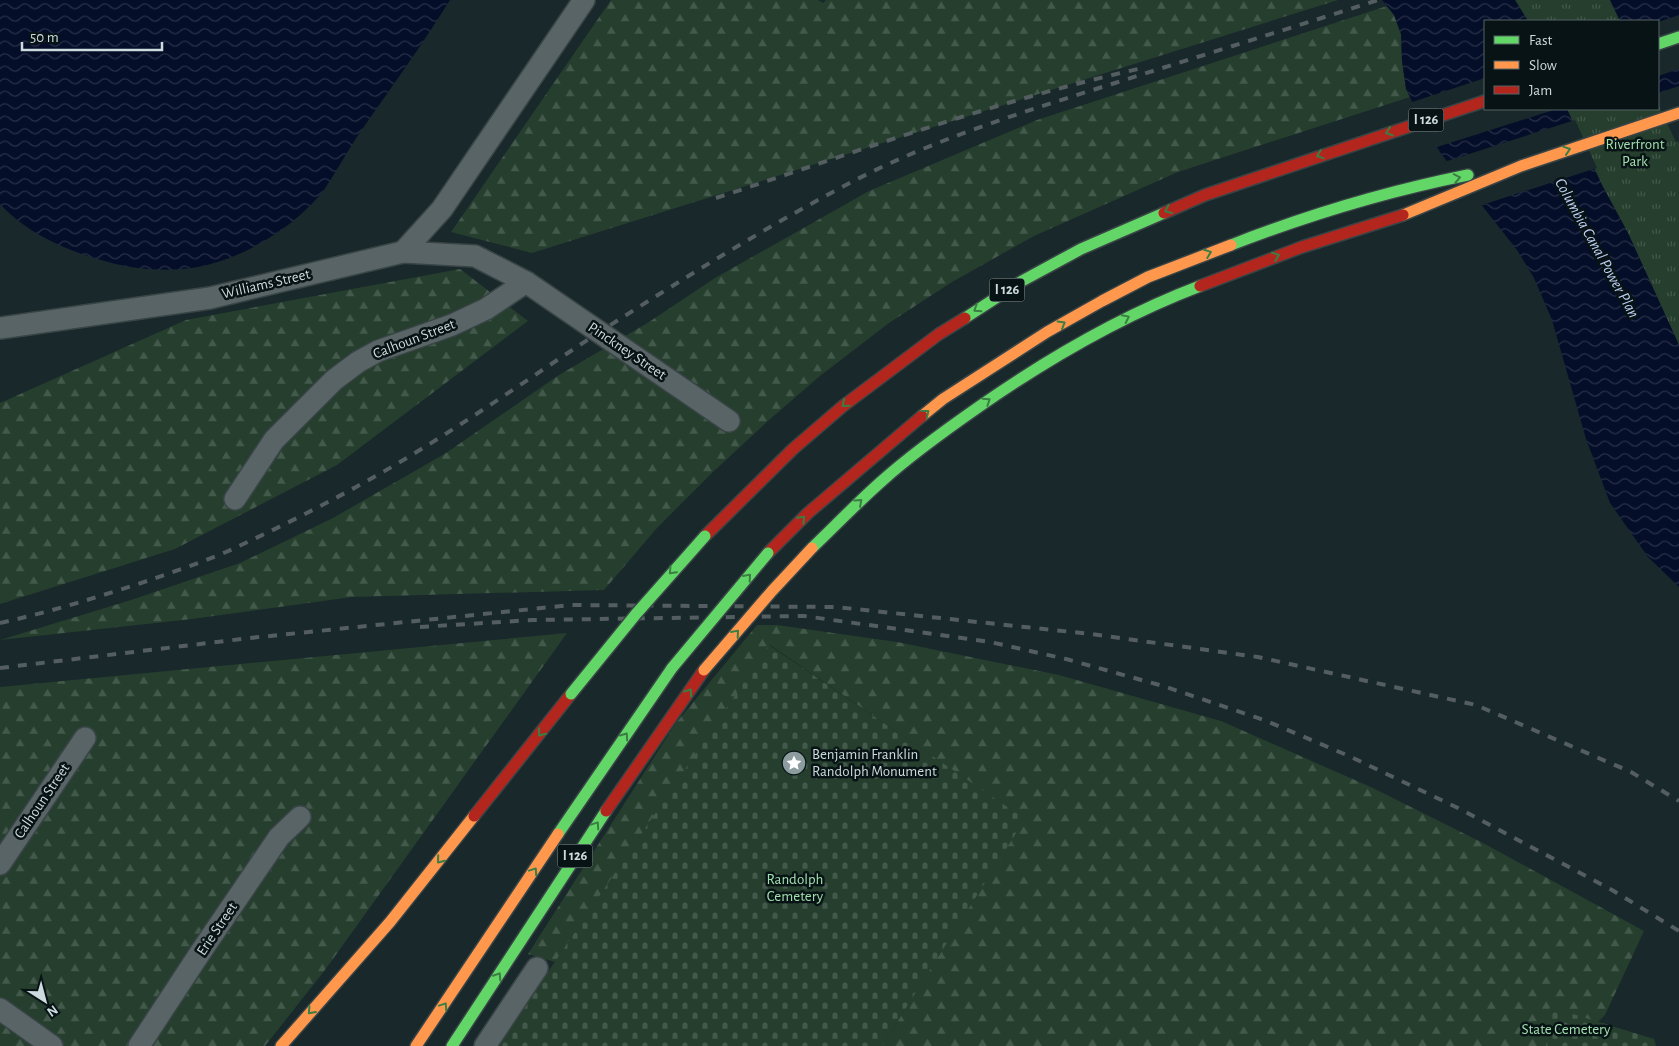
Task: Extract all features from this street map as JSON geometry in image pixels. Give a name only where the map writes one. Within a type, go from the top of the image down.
[{"type":"highway","points":[[1659,44],[1679,37]]},
{"type":"highway","name":"I 126","points":[[317,1023],[390,922],[632,618],[705,536],[793,449],[843,406],[938,334],[984,304],[1081,249],[1169,209],[1247,180],[1484,101]]},
{"type":"highway","name":"I 126","points":[[452,1046],[566,870],[704,670],[812,548],[851,509],[919,450],[1032,370],[1161,301],[1302,247],[1417,210],[1521,166],[1679,113]]},
{"type":"highway","points":[[416,1046],[672,668],[768,554],[808,513],[900,433],[943,399],[1047,332],[1148,277],[1262,232],[1409,186],[1521,166]]},
{"type":"highway","points":[[281,1046],[390,922]]},
{"type":"street","points":[[403,252],[442,209],[584,0]]},
{"type":"street","name":"Williams Street","points":[[0,328],[210,298],[403,252],[475,256],[526,282]]},
{"type":"street","name":"Pinckney Street","points":[[526,282],[729,421]]},
{"type":"street","name":"Calhoun Street","points":[[236,499],[274,440],[334,380],[358,362],[378,351],[452,325],[486,309],[526,282]]},
{"type":"street","name":"Calhoun Street","points":[[0,864],[84,738]]},
{"type":"street","name":"Erie Street","points":[[139,1046],[279,837],[300,817]]},
{"type":"street","points":[[485,1046],[537,968]]},
{"type":"street","points":[[0,1008],[52,1046]]},
{"type":"green space","points":[[611,0],[818,0],[823,3],[826,0],[1338,0],[532,253],[451,232]]},
{"type":"green space","points":[[1515,0],[1610,0],[1620,20],[1527,20]]},
{"type":"green space","points":[[1387,6],[1394,15],[1401,34],[1406,89],[1410,97],[1178,172],[1034,236],[952,282],[889,323],[820,376],[769,420],[657,528],[604,590],[352,597],[192,619],[0,640],[131,600],[240,563],[333,518],[446,453],[559,375],[649,322],[715,278],[869,191],[1037,120]]},
{"type":"green space","name":"Riverfront Park","points":[[1659,100],[1679,142],[1679,345],[1628,233],[1602,185],[1567,110],[1659,110]]},
{"type":"green space","points":[[460,269],[528,321],[337,465],[175,549],[0,604],[0,403],[186,320]]},
{"type":"green space","points":[[757,625],[777,625],[897,642],[1059,675],[1221,721],[1373,788],[1485,844],[1644,931],[1605,1015],[1587,1033],[1583,1046],[882,1046],[1024,819],[770,645],[555,962],[528,954],[676,723]]},
{"type":"green space","points":[[567,633],[325,970],[265,1046],[0,1046],[0,687]]},
{"type":"green space","name":"Randolph Cemetery","points":[[769,645],[1025,819],[882,1046],[498,1046]]},
{"type":"green space","name":"State Cemetery","points":[[1550,1007],[1654,1039],[1656,1046],[1546,1046]]},
{"type":"water","points":[[0,0],[450,0],[325,188],[308,208],[265,241],[232,257],[198,267],[164,270],[119,265],[78,253],[23,225],[0,204]]},
{"type":"water","name":"Columbia Canal Power Plan","points":[[1382,0],[1515,0],[1527,20],[1484,20],[1484,110],[1567,110],[1602,185],[1628,233],[1679,345],[1679,587],[1648,557],[1610,503],[1586,439],[1552,320],[1534,278],[1517,250],[1442,155],[1426,130],[1406,89],[1401,34],[1394,15]]},
{"type":"water","points":[[1610,0],[1679,0],[1679,142],[1659,100],[1659,20],[1620,20]]},
{"type":"pier","points":[[1679,15],[1679,69],[1659,76],[1659,22]]},
{"type":"pier","points":[[1484,78],[1484,110],[1554,110],[1434,148],[1409,103]]},
{"type":"pier","points":[[1679,86],[1679,141],[1676,142],[1659,106],[1659,93]]},
{"type":"pier","points":[[1575,120],[1597,168],[1479,206],[1444,162]]},
{"type":"railway","points":[[0,623],[92,598],[187,567],[226,552],[308,512],[419,451],[691,274],[844,186],[910,155],[1012,116],[1378,0]]},
{"type":"railway","points":[[716,198],[873,145],[1031,96],[1138,69]]},
{"type":"railway","points":[[0,668],[250,638],[571,605],[836,607],[1091,634],[1258,657],[1476,705],[1631,772],[1679,801]]},
{"type":"railway","points":[[420,627],[532,620],[804,616],[990,642],[1066,659],[1163,686],[1264,720],[1349,756],[1458,808],[1612,890],[1679,931]]},
{"type":"traffic: fast","points":[[1659,44],[1679,37]]},
{"type":"traffic: fast","points":[[1231,245],[1348,205],[1408,188],[1468,175]]},
{"type":"traffic: fast","points":[[965,318],[1022,281],[1081,249],[1164,213]]},
{"type":"traffic: fast","points":[[812,548],[865,496],[906,460],[1006,388],[1114,324],[1200,286]]},
{"type":"traffic: fast","points":[[571,694],[636,614],[705,536]]},
{"type":"traffic: fast","points":[[672,668],[768,553]]},
{"type":"traffic: fast","points":[[558,834],[672,668]]},
{"type":"traffic: fast","points":[[452,1046],[606,811]]},
{"type":"traffic: slow","points":[[1403,215],[1521,166],[1679,113]]},
{"type":"traffic: slow","points":[[922,416],[943,399],[1047,332],[1102,301],[1148,277],[1231,245]]},
{"type":"traffic: slow","points":[[704,670],[812,548]]},
{"type":"traffic: slow","points":[[281,1046],[390,922],[474,816]]},
{"type":"traffic: slow","points":[[416,1046],[558,834]]},
{"type":"traffic: jam","points":[[1164,213],[1205,195],[1484,101]]},
{"type":"traffic: jam","points":[[1200,286],[1302,247],[1403,215]]},
{"type":"traffic: jam","points":[[705,536],[793,449],[843,406],[939,334],[965,318]]},
{"type":"traffic: jam","points":[[768,553],[808,513],[922,416]]},
{"type":"traffic: jam","points":[[606,811],[704,670]]},
{"type":"traffic: jam","points":[[474,816],[571,694]]},
{"type":"place","name":"Benjamin Franklin Randolph Monument","points":[[794,763]]}]
